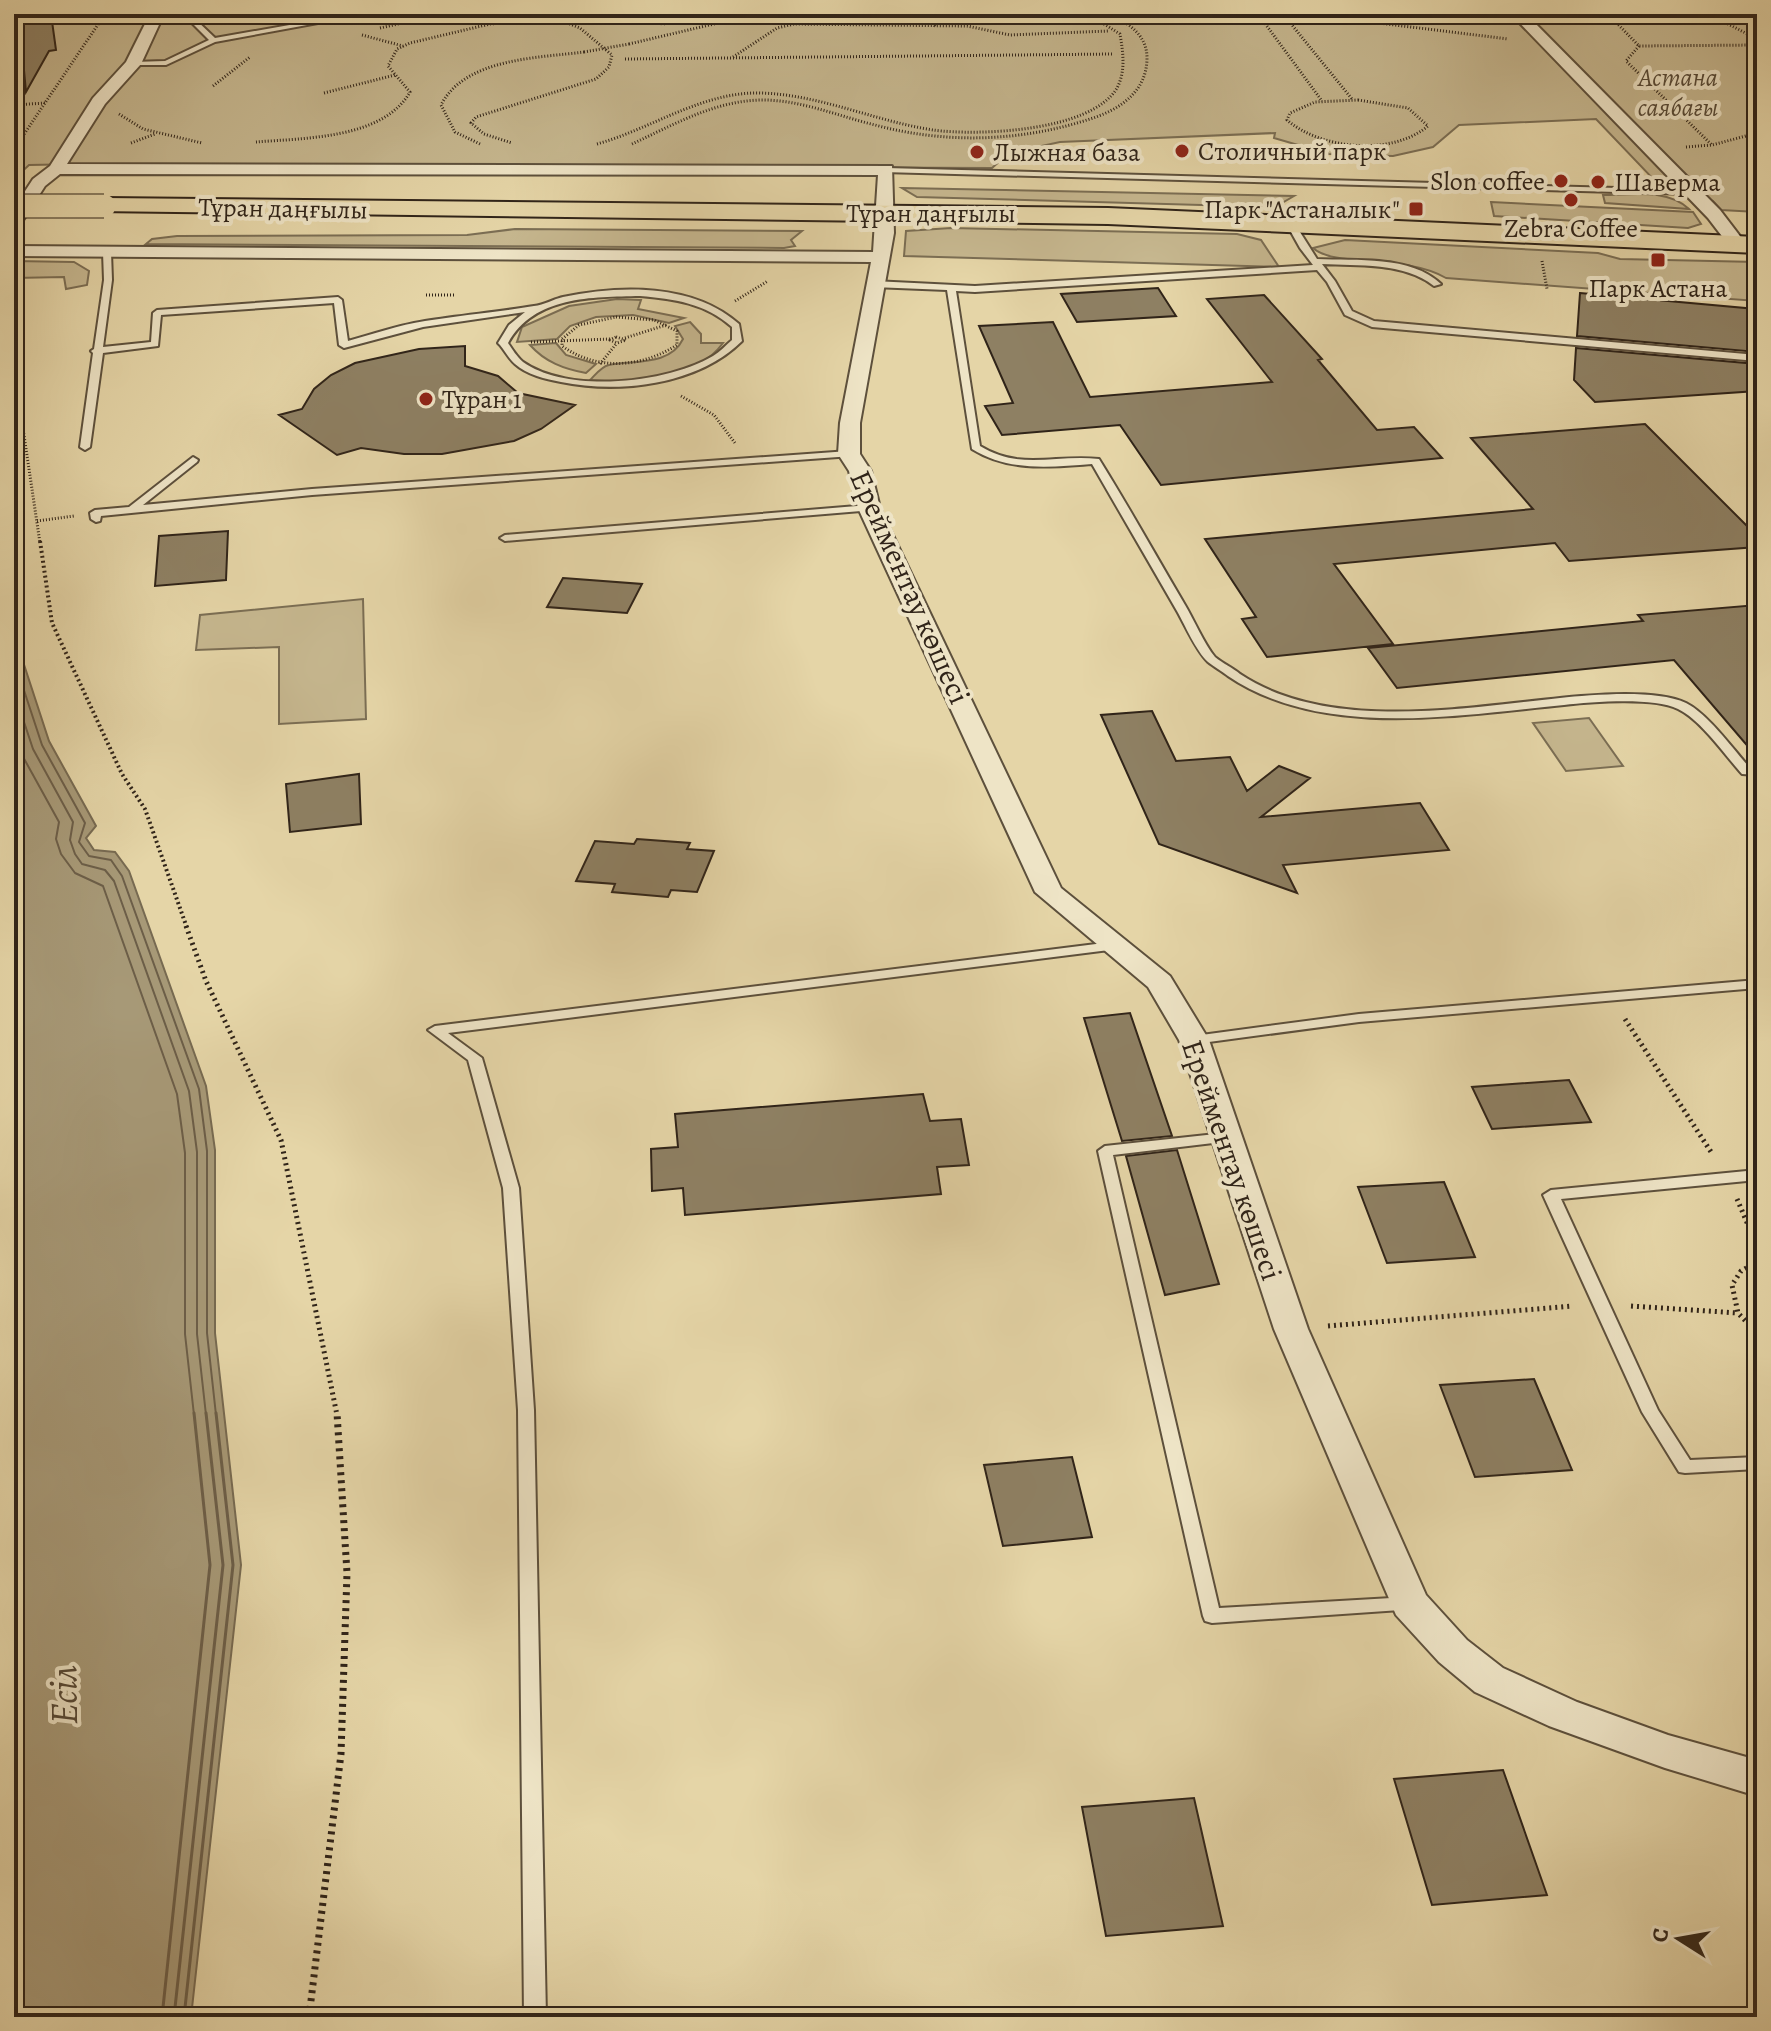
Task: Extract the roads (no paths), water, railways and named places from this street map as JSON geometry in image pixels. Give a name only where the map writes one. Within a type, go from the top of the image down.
[{"type":"main road","name":"Тұран даңғылы","points":[[14,206],[1094,215],[1747,244]]},
{"type":"street","points":[[14,221],[39,183],[56,169],[99,101],[133,64],[157,14]]},
{"type":"street","points":[[1518,14],[1747,244]]},
{"type":"street","points":[[56,169],[886,170]]},
{"type":"street","name":"Ерейментау көшесі","points":[[886,170],[880,257],[850,423],[849,454],[860,471],[869,508],[1049,892],[1160,982],[1194,1040],[1291,1329],[1410,1604],[1453,1651],[1489,1680],[1563,1714],[1665,1751],[1757,1778]]},
{"type":"street","points":[[14,251],[880,257]]},
{"type":"lane","points":[[196,14],[191,19],[213,40]]},
{"type":"lane","points":[[324,14],[339,19]]},
{"type":"lane","points":[[133,64],[166,63],[213,40],[364,14]]},
{"type":"lane","points":[[886,170],[1692,192]]},
{"type":"lane","points":[[1290,223],[1348,313],[1372,324],[1757,358]]},
{"type":"lane","points":[[85,447],[108,280],[107,252]]},
{"type":"lane","points":[[873,284],[951,289],[1318,264],[1412,269],[1430,275],[1437,284]]},
{"type":"lane","points":[[951,289],[975,447],[984,454],[1009,461],[1095,461],[1211,659],[1229,675],[1253,689],[1336,711],[1391,717],[1610,697],[1682,706],[1746,771],[1757,771]]},
{"type":"lane","points":[[96,351],[155,344],[157,313],[338,300],[344,345],[422,324],[543,307],[605,294],[672,296],[723,312],[736,326],[737,341],[725,356],[677,376],[622,384],[566,380],[508,356],[503,343],[514,323],[543,307]]},
{"type":"lane","points":[[95,516],[133,508],[849,454]]},
{"type":"lane","points":[[133,508],[193,460]]},
{"type":"lane","points":[[505,538],[869,508]]},
{"type":"lane","points":[[535,2017],[526,1410],[511,1188],[475,1058],[435,1030],[1112,946]]},
{"type":"lane","points":[[1194,1040],[1359,1018],[1757,984]]},
{"type":"lane","points":[[1225,1138],[1105,1151],[1212,1616],[1410,1604]]},
{"type":"lane","points":[[1757,1175],[1551,1195],[1598,1304],[1650,1412],[1685,1467],[1757,1463]]},
{"type":"water","name":"Есіл","points":[[14,634],[49,741],[96,826],[86,838],[94,850],[115,852],[129,871],[206,1086],[215,1150],[215,1333],[241,1565],[191,2017],[14,2017]]},
{"type":"place","name":"Столичный парк","points":[[1182,151]]},
{"type":"place","name":"Лыжная база","points":[[977,152]]},
{"type":"place","name":"Slon coffee","points":[[1561,181]]},
{"type":"place","name":"Шаверма","points":[[1598,182]]},
{"type":"place","name":"Zebra Coffee","points":[[1571,200]]},
{"type":"place","name":"Парк \"Астаналык\"","points":[[1416,209]]},
{"type":"place","name":"Парк Астана","points":[[1658,260]]},
{"type":"place","name":"Тұран 1","points":[[426,399]]},
{"type":"park label","name":"Астана саябағы","points":[[1678,92]]}]
